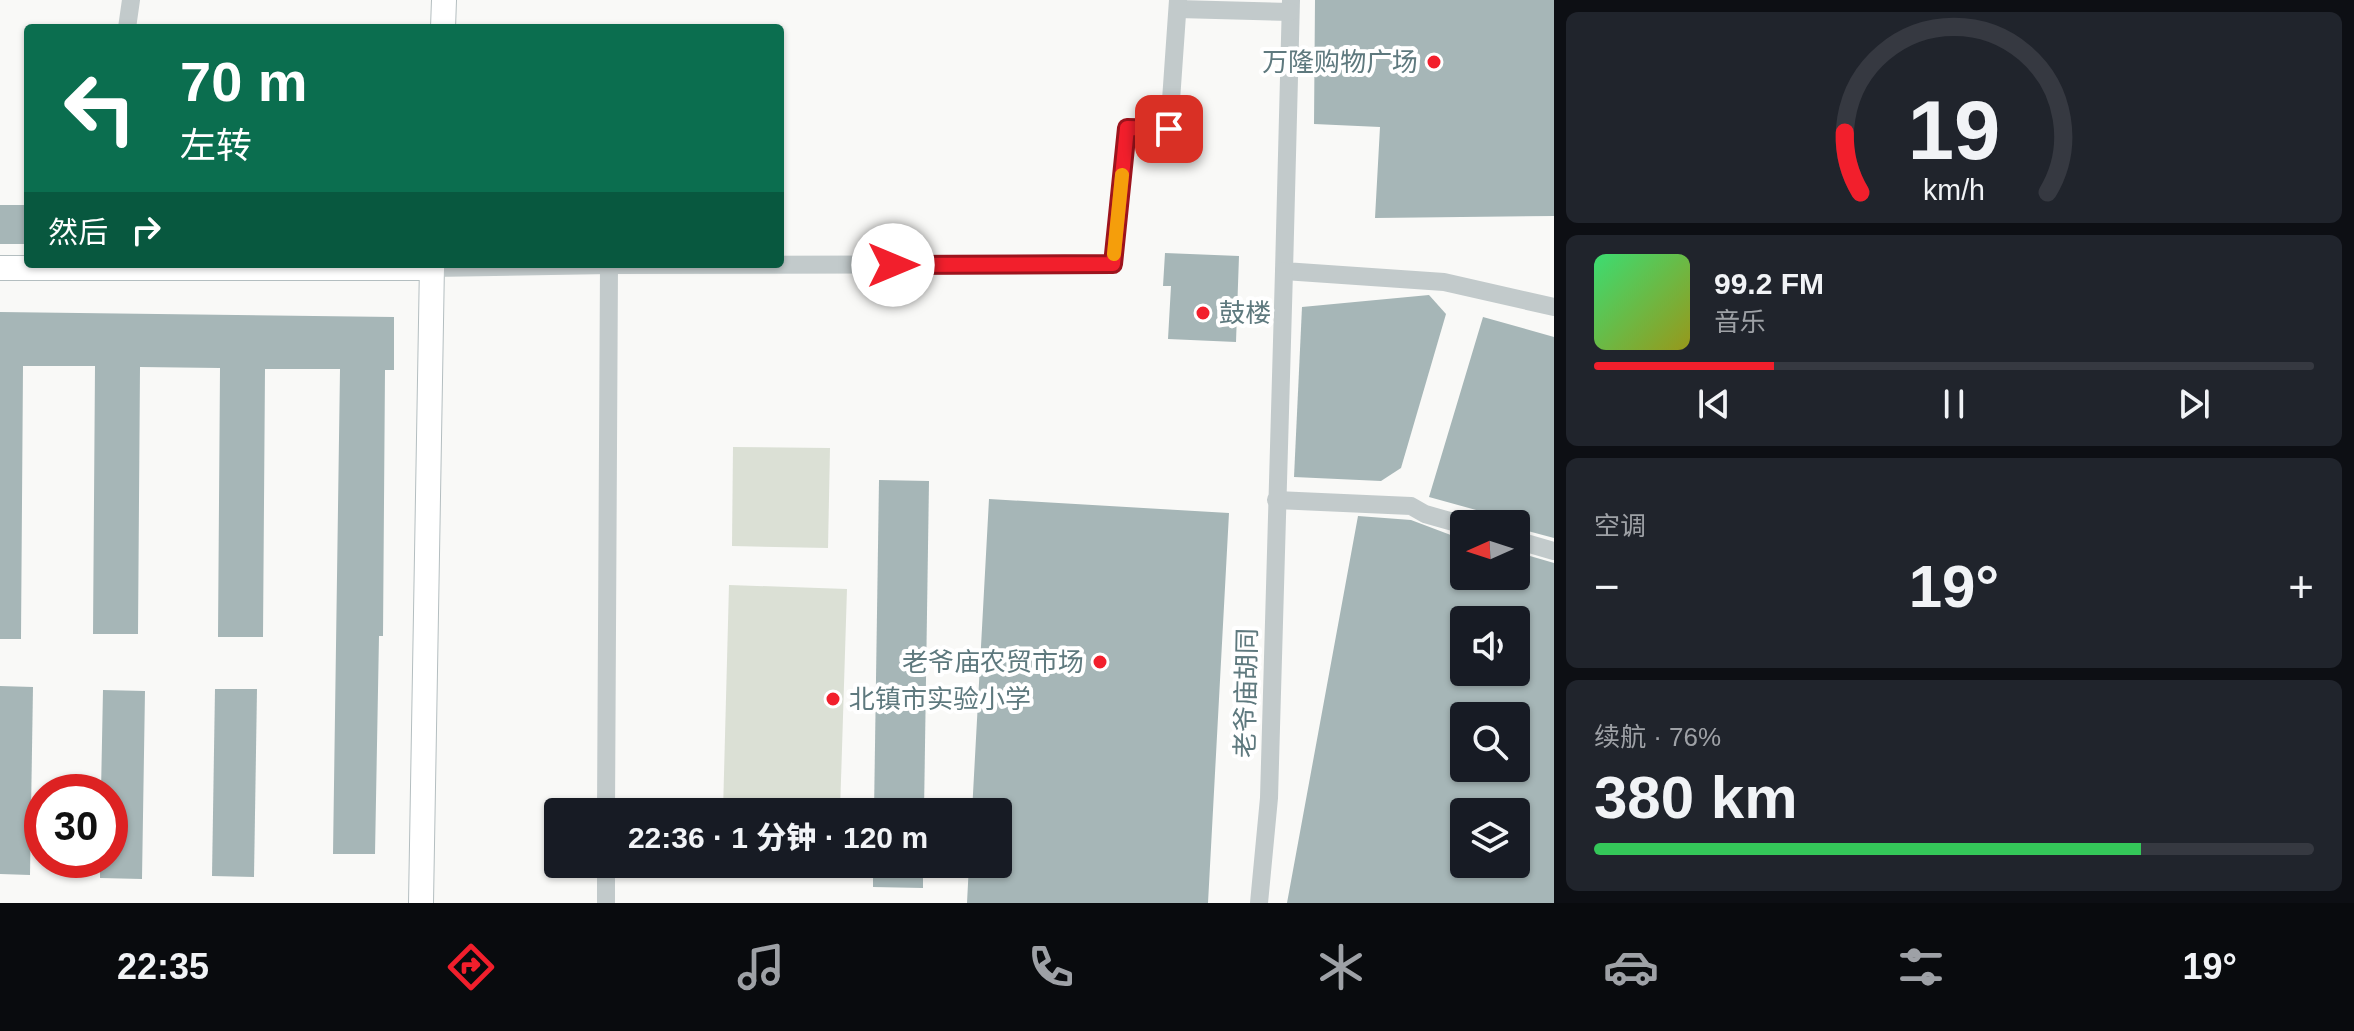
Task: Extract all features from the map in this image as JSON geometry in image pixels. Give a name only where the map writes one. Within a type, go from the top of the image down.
[{"type":"street","points":[[128,24],[131,0]]},
{"type":"street","points":[[443,24],[444,0]]},
{"type":"street","points":[[784,265],[1113,264],[1127,128],[1169,129],[1178,4],[1291,6]]},
{"type":"street","name":"老爷庙胡同","points":[[1259,903],[1269,798],[1291,6]]},
{"type":"street","points":[[0,268],[24,267]]},
{"type":"street","points":[[421,903],[432,268]]},
{"type":"street","points":[[606,798],[609,268]]},
{"type":"street","points":[[1284,271],[1444,282],[1554,307]]},
{"type":"street","points":[[1277,492],[1411,506],[1425,514],[1450,521]]},
{"type":"street","points":[[1530,544],[1554,551]]},
{"type":"street","points":[[606,878],[606,903]]},
{"type":"shaded area","points":[[733,447],[830,448],[828,548],[732,546]]},
{"type":"shaded area","points":[[729,585],[847,589],[840,798],[723,798]]},
{"type":"building","name":"万隆购物广场","points":[[1315,0],[1554,0],[1554,216],[1375,218],[1380,127],[1314,124]]},
{"type":"building","points":[[0,205],[24,205],[24,244],[0,244]]},
{"type":"building","name":"鼓楼","points":[[1165,253],[1239,256],[1236,342],[1168,339],[1171,286],[1163,286]]},
{"type":"building","points":[[1429,295],[1446,314],[1401,468],[1381,481],[1294,477],[1302,307]]},
{"type":"building","points":[[0,312],[394,317],[394,370],[385,370],[383,636],[379,636],[375,854],[333,854],[340,369],[265,369],[263,637],[218,637],[220,368],[140,367],[138,634],[93,634],[95,366],[23,366],[21,639],[0,639]]},
{"type":"building","points":[[1483,317],[1554,337],[1554,538],[1530,532],[1530,510],[1476,510],[1429,497]]},
{"type":"building","points":[[879,480],[929,481],[924,798],[874,798]]},
{"type":"building","name":"老爷庙农贸市场","points":[[989,499],[1229,513],[1208,903],[967,903],[968,878],[1012,878],[1012,798],[973,798]]},
{"type":"building","points":[[1358,516],[1411,520],[1450,535],[1450,590],[1530,590],[1530,556],[1554,563],[1554,903],[1287,903]]},
{"type":"building","points":[[0,686],[33,687],[32,774],[24,774],[24,875],[0,874]]},
{"type":"building","points":[[215,689],[257,689],[254,877],[212,876]]},
{"type":"building","points":[[103,690],[145,691],[142,879],[100,878],[128,878],[128,774],[101,774]]},
{"type":"building","points":[[873,878],[923,878],[923,888],[873,887]]},
{"type":"slow traffic","points":[[1114,254],[1122,175]]},
{"type":"place","name":"万隆购物广场","points":[[1434,62]]},
{"type":"place","name":"鼓楼","points":[[1203,313]]},
{"type":"place","name":"老爷庙农贸市场","points":[[1100,662]]},
{"type":"place","name":"北镇市实验小学","points":[[833,699]]},
{"type":"route","points":[[893,265],[1113,264],[1127,128],[1169,129]]}]
